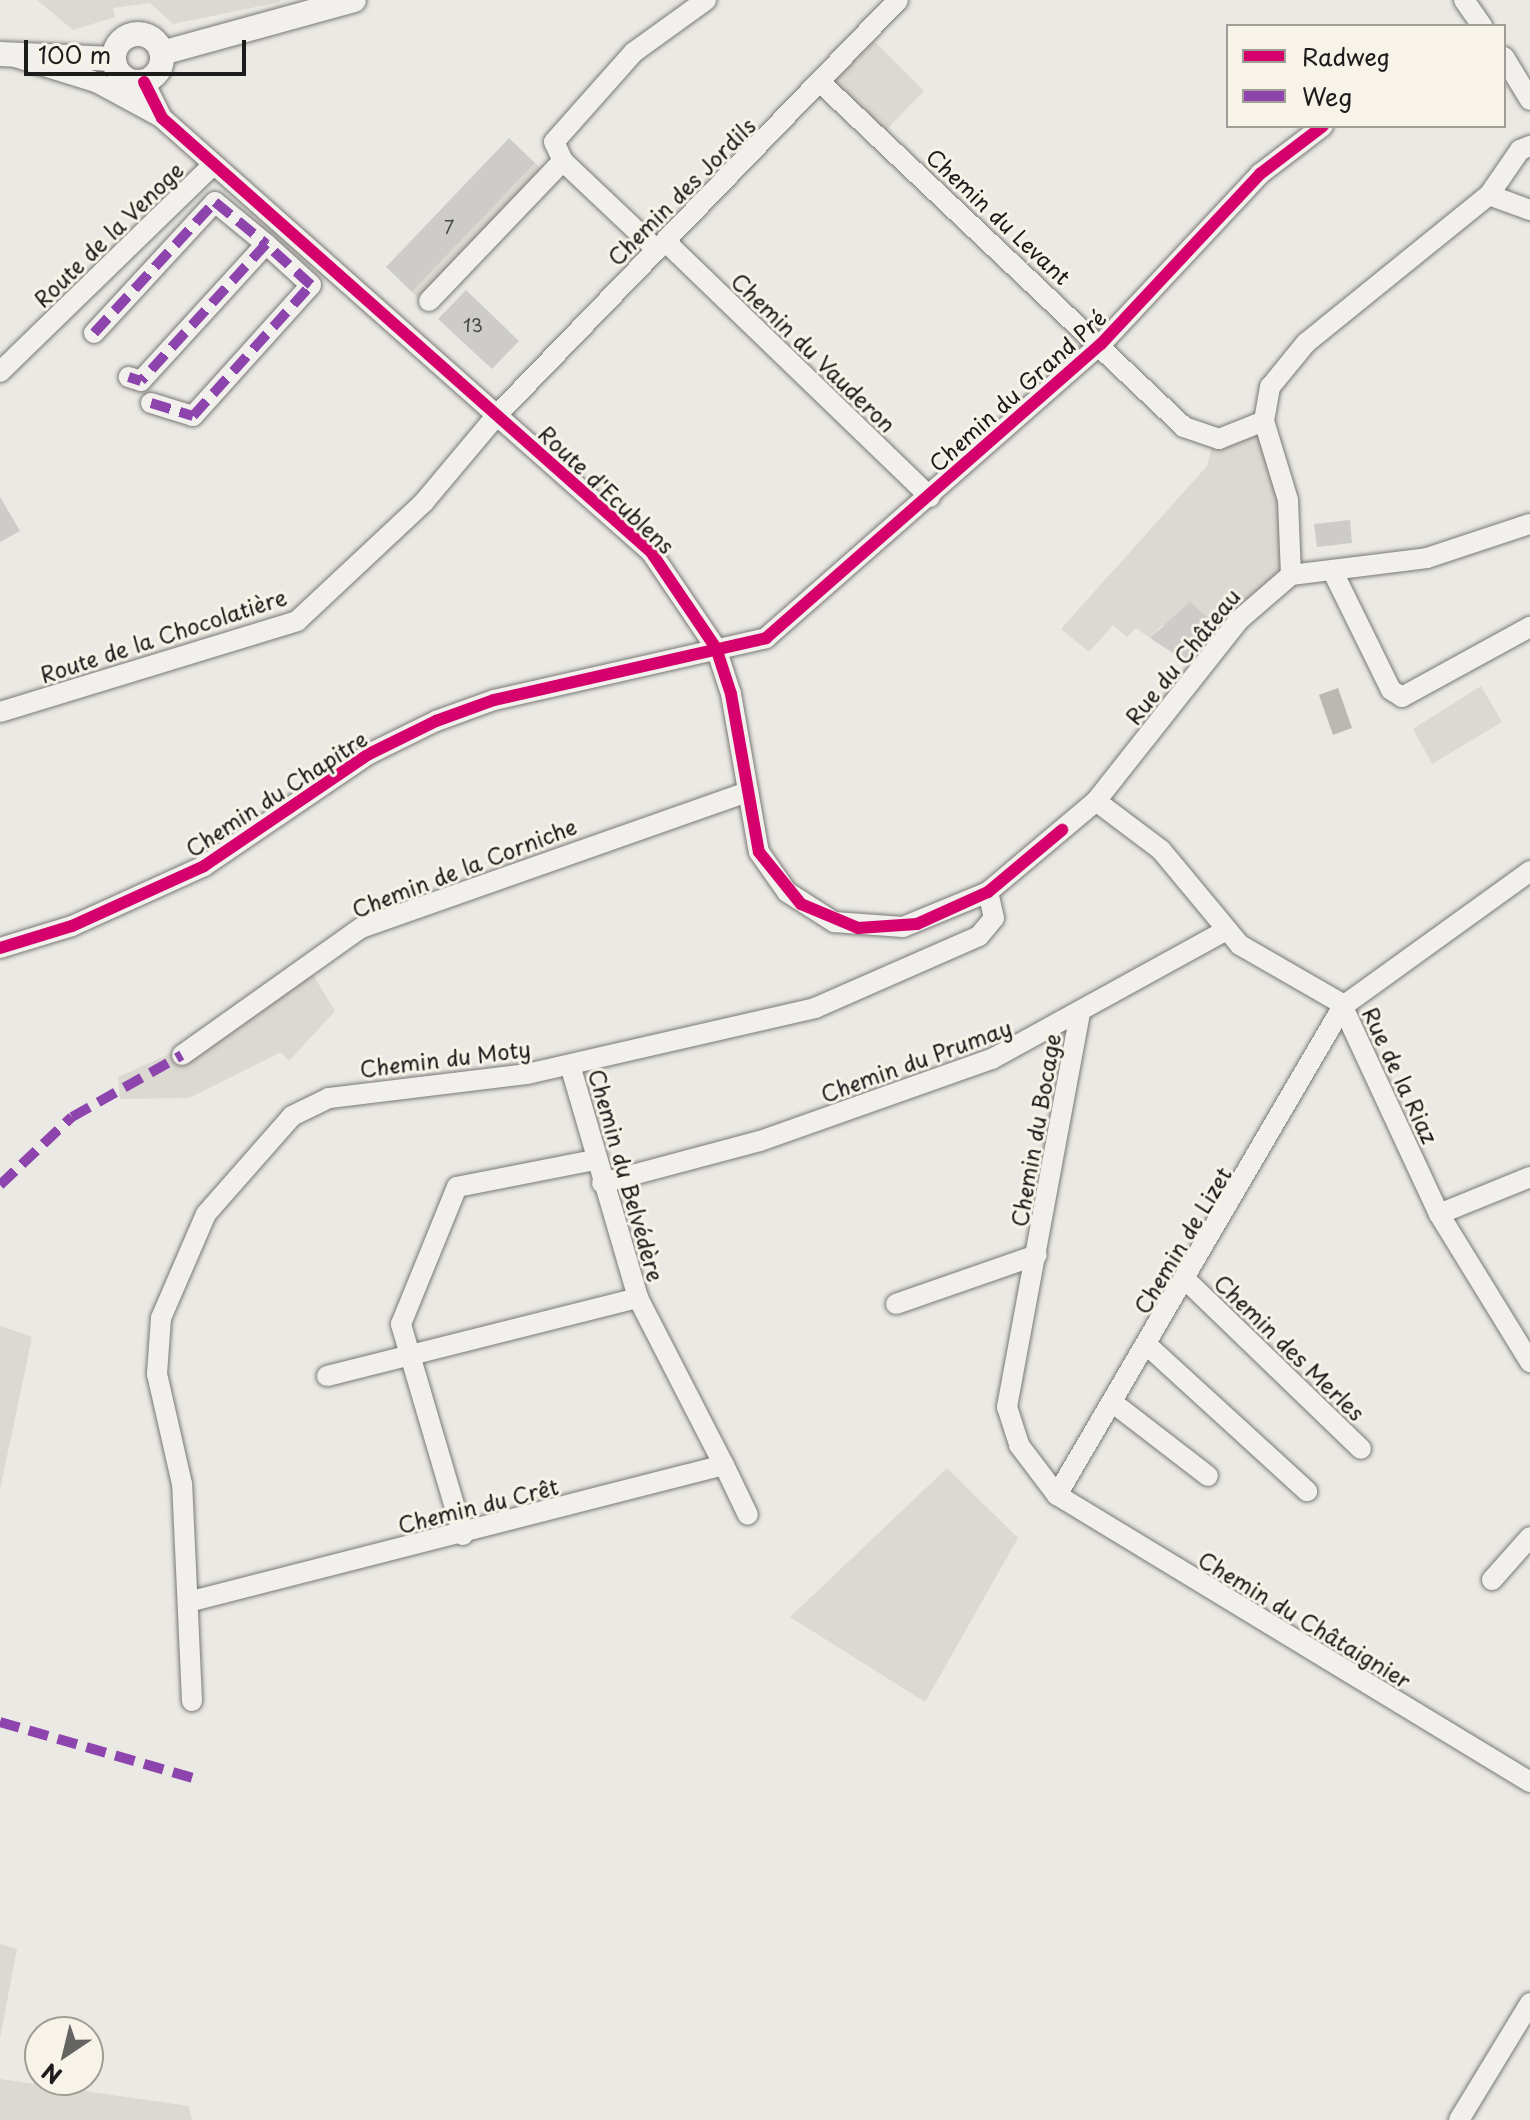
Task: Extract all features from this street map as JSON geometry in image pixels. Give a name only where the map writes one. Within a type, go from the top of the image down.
[{"type":"main road","points":[[162,53],[354,0]]},
{"type":"main road","points":[[114,59],[133,34],[148,36],[162,53]]},
{"type":"main road","points":[[114,59],[120,75],[144,82],[156,74],[162,53]]},
{"type":"main road","points":[[6,55],[114,59]]},
{"type":"street","points":[[429,301],[563,161],[554,149],[558,132],[634,52],[706,0]]},
{"type":"street","name":"Chemin des Jordils","points":[[497,415],[898,0]]},
{"type":"street","points":[[1464,0],[1474,23]]},
{"type":"street","name":"Route d'Ecublens","points":[[6,55],[96,82],[162,118],[651,552],[716,648],[731,694],[744,793],[770,873],[801,904],[834,922],[903,927],[988,892],[1062,830]]},
{"type":"street","points":[[1506,60],[1529,96]]},
{"type":"street","name":"Route d'Ecublens","points":[[144,82],[162,118]]},
{"type":"street","name":"Chemin du Levant","points":[[820,82],[1200,438],[1264,421]]},
{"type":"street","name":"Chemin du Grand Pré","points":[[716,648],[766,638],[930,497],[1101,344],[1260,174],[1320,128]]},
{"type":"street","points":[[1530,146],[1489,195],[1306,343],[1270,387],[1264,421],[1288,500],[1291,575],[1333,572],[1438,556],[1530,524]]},
{"type":"street","name":"Chemin du Vauderon","points":[[563,161],[662,246],[930,497]]},
{"type":"street","name":"Route de la Venoge","points":[[0,372],[214,164]]},
{"type":"street","points":[[1489,195],[1530,210]]},
{"type":"street","points":[[94,333],[215,202],[311,285],[193,416],[151,403]]},
{"type":"street","points":[[129,377],[141,381],[266,244]]},
{"type":"street","name":"Route de la Chocolatière","points":[[0,712],[297,621],[424,502],[497,415]]},
{"type":"street","points":[[1333,572],[1391,690],[1402,697],[1530,627]]},
{"type":"street","name":"Rue du Château","points":[[1062,830],[1096,801],[1239,620],[1291,575]]},
{"type":"street","name":"Chemin du Chapitre","points":[[0,948],[72,926],[204,866],[369,754],[436,721],[494,700],[716,648]]},
{"type":"street","name":"Chemin de la Corniche","points":[[182,1055],[361,928],[744,793]]},
{"type":"street","name":"Rue de la Riaz","points":[[1096,801],[1161,850],[1225,931],[1343,1006],[1439,1214],[1530,1362]]},
{"type":"street","points":[[1343,1006],[1530,871]]},
{"type":"street","name":"Chemin du Moty","points":[[192,1701],[182,1484],[157,1374],[161,1318],[206,1214],[292,1116],[321,1100],[570,1065],[815,1008],[979,936],[994,918],[988,892]]},
{"type":"street","name":"Chemin du Prumay","points":[[602,1183],[648,1176],[890,1096],[1032,1043],[1080,1013],[1099,995],[1225,931]]},
{"type":"street","name":"Chemin de Lizet","points":[[1057,1495],[1186,1280],[1343,1006]]},
{"type":"street","name":"Chemin du Bocage","points":[[1057,1495],[1019,1445],[1007,1407],[1080,1013]]},
{"type":"street","name":"Chemin du Belvédère","points":[[570,1065],[595,1160],[638,1298],[724,1465]]},
{"type":"street","points":[[463,1535],[401,1324],[457,1187],[595,1160]]},
{"type":"street","points":[[1439,1214],[1530,1177]]},
{"type":"street","name":"Chemin du Bocage","points":[[896,1304],[1037,1255]]},
{"type":"street","name":"Chemin des Merles","points":[[1186,1280],[1361,1449]]},
{"type":"street","name":"Chemin du Belvédère","points":[[327,1376],[638,1298]]},
{"type":"street","points":[[1147,1345],[1307,1491]]},
{"type":"street","points":[[1112,1402],[1208,1476]]},
{"type":"street","points":[[724,1465],[748,1515]]},
{"type":"street","name":"Chemin du Crêt","points":[[188,1602],[463,1535],[724,1465]]},
{"type":"street","name":"Chemin du Châtaignier","points":[[1057,1495],[1530,1782]]},
{"type":"street","points":[[1496,1575],[1530,1537]]},
{"type":"street","points":[[1459,2120],[1530,2003]]},
{"type":"shaded area","points":[[37,0],[280,2],[173,24],[150,3],[113,8],[115,17],[73,30]]},
{"type":"shaded area","points":[[874,41],[924,91],[884,132],[836,88],[836,79]]},
{"type":"shaded area","points":[[535,163],[549,176],[426,305],[412,292]]},
{"type":"shaded area","points":[[1261,427],[1283,501],[1280,571],[1235,613],[1227,607],[1213,622],[1162,625],[1150,638],[1136,628],[1127,637],[1113,625],[1089,652],[1061,629],[1207,466],[1214,439]]},
{"type":"shaded area","points":[[1481,686],[1502,722],[1432,764],[1413,729]]},
{"type":"shaded area","points":[[1338,688],[1352,728],[1333,735],[1319,695]]},
{"type":"shaded area","points":[[309,968],[335,1011],[289,1061],[281,1052],[189,1098],[120,1099],[118,1077],[198,1041]]},
{"type":"shaded area","points":[[0,1327],[32,1337],[0,1490]]},
{"type":"shaded area","points":[[947,1468],[1018,1538],[925,1702],[790,1617]]},
{"type":"shaded area","points":[[0,1944],[17,1949],[0,2038]]},
{"type":"shaded area","points":[[0,2079],[24,2082],[24,2096],[104,2094],[189,2106],[192,2120],[0,2120]]},
{"type":"building","points":[[509,138],[535,163],[412,292],[386,267]]},
{"type":"building","points":[[466,290],[519,341],[492,369],[438,319]]},
{"type":"building","points":[[0,497],[20,531],[0,542]]},
{"type":"building","points":[[1350,520],[1352,543],[1317,547],[1314,524]]},
{"type":"building","points":[[1190,602],[1218,626],[1188,663],[1150,638]]},
{"type":"marked path","points":[[94,333],[215,202],[266,244],[141,381],[129,377]]},
{"type":"marked path","points":[[151,403],[193,416],[311,285],[266,244]]},
{"type":"marked path","points":[[0,1185],[72,1117],[182,1055]]},
{"type":"marked path","points":[[0,1722],[196,1779]]},
{"type":"cycle path","points":[[144,82],[162,118],[651,552],[716,648],[731,694],[759,852],[801,904],[858,928],[917,924],[988,892],[1062,830]]},
{"type":"cycle path","points":[[0,948],[72,926],[204,866],[369,754],[436,721],[494,700],[766,638],[1101,344],[1260,174],[1320,128]]}]
